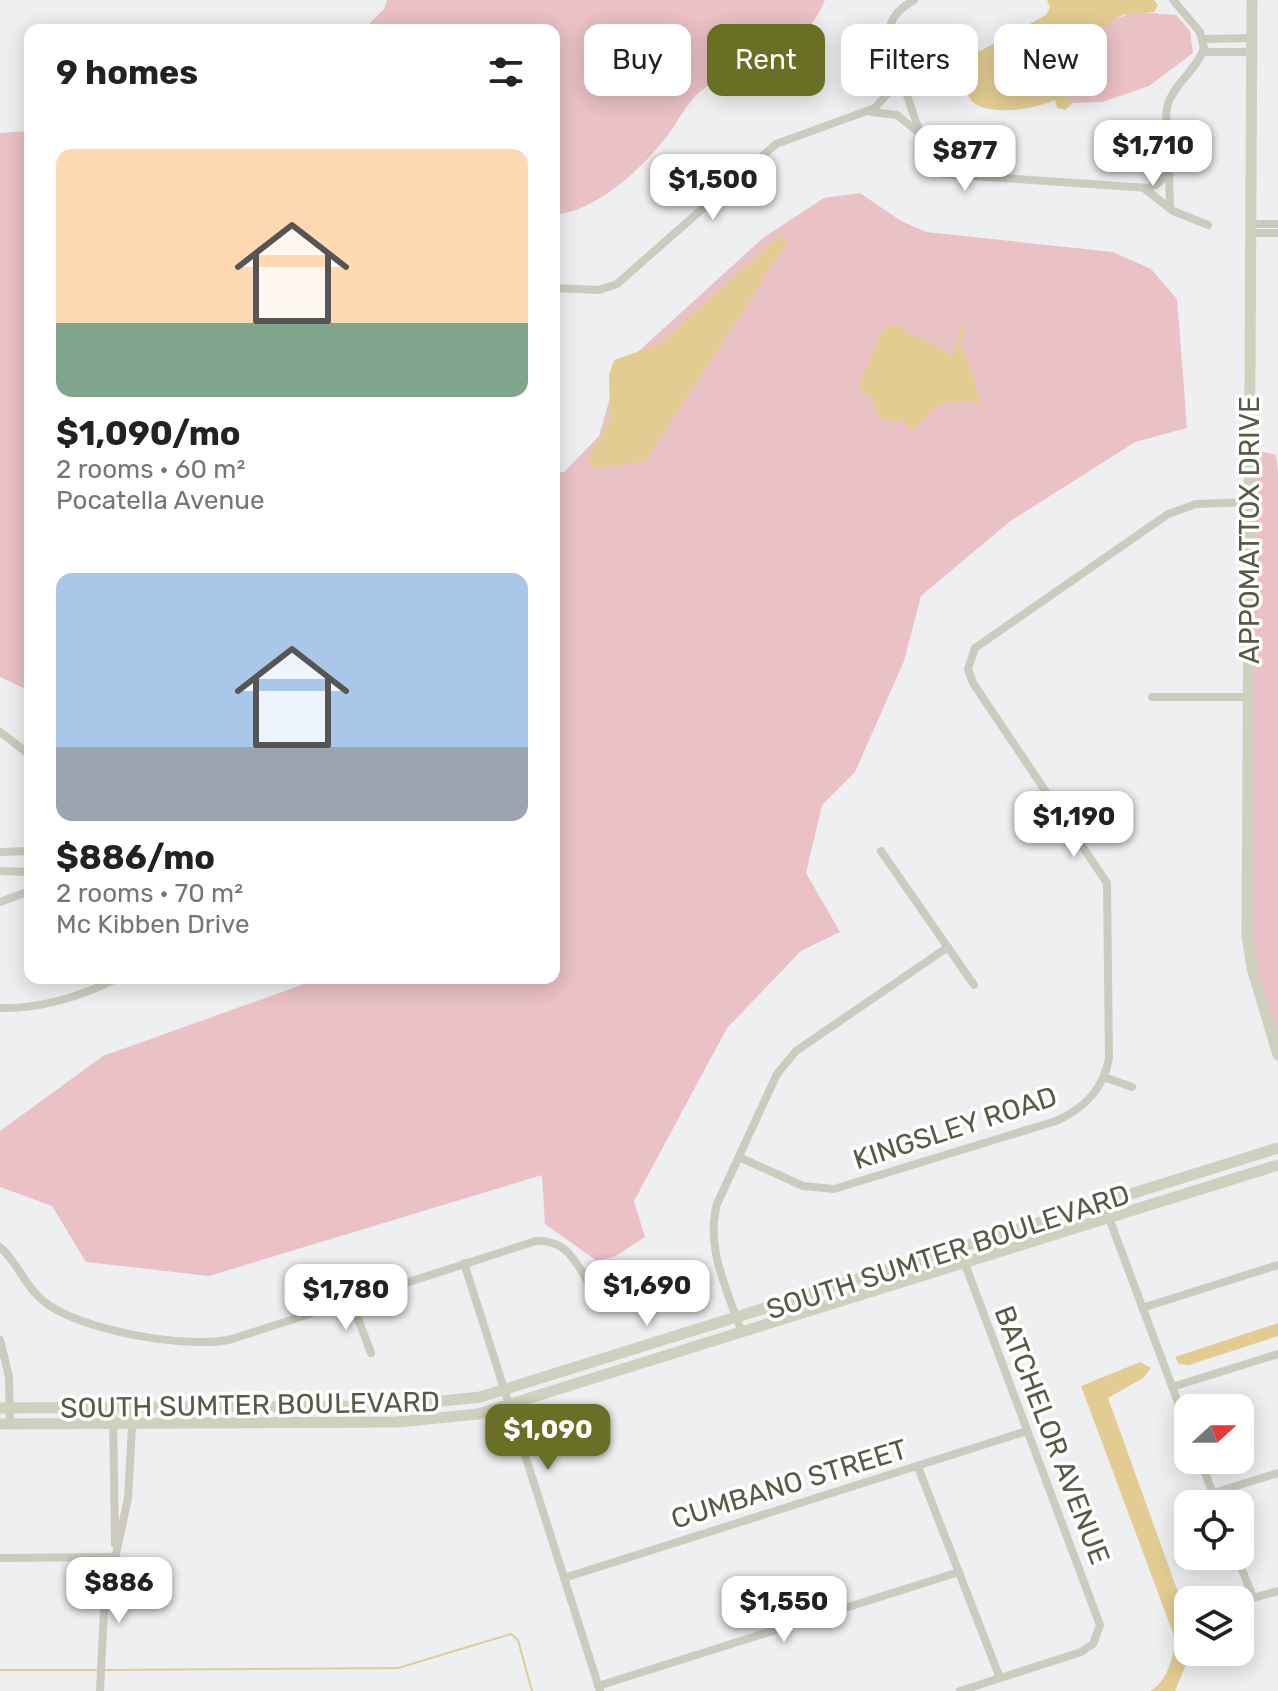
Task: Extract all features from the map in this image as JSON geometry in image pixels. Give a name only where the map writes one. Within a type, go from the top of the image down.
[{"type":"main road","name":"APPOMATTOX DRIVE","points":[[1252,0],[1249,953],[1278,1055]]},
{"type":"main road","name":"SOUTH SUMTER BOULEVARD","points":[[5,1408],[424,1405],[506,1390],[1278,1148]]},
{"type":"main road","name":"SOUTH SUMTER BOULEVARD","points":[[5,1424],[412,1421],[455,1417],[511,1406],[1278,1165]]},
{"type":"street","points":[[890,24],[914,0]]},
{"type":"street","points":[[1170,208],[1167,105],[1203,52],[1203,39],[1173,0]]},
{"type":"street","points":[[1203,39],[1252,38]]},
{"type":"street","points":[[1203,52],[1252,52]]},
{"type":"street","points":[[560,288],[599,290],[617,284],[776,144],[866,112],[879,104],[884,96]]},
{"type":"street","points":[[907,96],[933,166],[947,175],[1140,188],[1151,192],[1170,208],[1208,225]]},
{"type":"street","points":[[866,112],[884,111],[904,119],[914,127],[923,142]]},
{"type":"street","points":[[1140,188],[1159,183],[1168,166]]},
{"type":"street","points":[[1251,229],[1278,224]]},
{"type":"street","points":[[1251,229],[1278,233]]},
{"type":"street","points":[[1132,1087],[1104,1077],[1109,1048],[1107,883],[973,683],[968,661],[975,648],[1168,514],[1196,504],[1250,502]]},
{"type":"street","points":[[1152,697],[1248,697]]},
{"type":"street","points":[[0,732],[24,750]]},
{"type":"street","points":[[881,851],[974,985]]},
{"type":"street","points":[[0,852],[24,852]]},
{"type":"street","points":[[0,871],[24,872]]},
{"type":"street","points":[[0,902],[24,893]]},
{"type":"street","points":[[742,1333],[715,1252],[712,1231],[717,1204],[777,1074],[788,1059],[948,947]]},
{"type":"street","points":[[95,984],[97,988]]},
{"type":"street","points":[[0,1008],[22,1008],[105,984]]},
{"type":"street","name":"KINGSLEY ROAD","points":[[739,1157],[803,1186],[844,1188],[1064,1117],[1084,1104],[1104,1077]]},
{"type":"street","points":[[1103,1202],[1175,1394]]},
{"type":"street","points":[[0,1247],[42,1300],[69,1318],[107,1331],[220,1342],[545,1240],[557,1243],[570,1252],[589,1283]]},
{"type":"street","name":"BATCHELOR AVENUE","points":[[959,1248],[1099,1618],[1097,1638],[1081,1652],[1000,1678]]},
{"type":"street","points":[[464,1263],[599,1688],[959,1572]]},
{"type":"street","points":[[1142,1308],[1278,1265]]},
{"type":"street","points":[[351,1300],[371,1353]]},
{"type":"street","points":[[0,1340],[9,1377],[5,1424]]},
{"type":"street","points":[[1172,1387],[1278,1354]]},
{"type":"street","points":[[113,1408],[115,1557]]},
{"type":"street","points":[[100,1691],[104,1611],[128,1498],[133,1408]]},
{"type":"street","name":"CUMBANO STREET","points":[[564,1578],[1027,1431]]},
{"type":"street","points":[[918,1467],[1000,1678],[960,1691]]},
{"type":"street","points":[[1223,1490],[1278,1473]]},
{"type":"street","points":[[0,1558],[115,1557]]},
{"type":"street","points":[[1242,1570],[1253,1598],[1278,1591]]},
{"type":"shaded area","points":[[387,0],[825,0],[811,24],[707,24],[707,87],[689,104],[656,149],[631,175],[586,206],[560,214],[560,24],[369,24],[384,9]]},
{"type":"shaded area","points":[[1047,0],[1154,0],[1158,5],[1154,12],[1122,15],[1107,25],[1030,24],[1046,15],[1050,7]]},
{"type":"shaded area","points":[[1137,12],[1176,15],[1190,31],[1193,53],[1149,86],[1102,102],[1073,103],[1066,96],[1107,96],[1106,24]]},
{"type":"shaded area","points":[[994,43],[994,96],[1066,96],[1073,103],[1065,110],[1057,108],[1055,100],[1011,110],[977,105],[968,96],[978,96],[978,52]]},
{"type":"shaded area","points":[[24,131],[24,688],[0,677],[0,133]]},
{"type":"shaded area","points":[[860,193],[901,221],[926,232],[1113,252],[1151,269],[1177,299],[1187,428],[1135,442],[1009,522],[921,596],[904,661],[855,772],[822,805],[806,873],[840,932],[801,951],[727,1028],[634,1201],[645,1237],[614,1257],[597,1261],[545,1224],[542,1175],[209,1276],[86,1262],[52,1206],[0,1187],[0,1131],[103,1056],[304,984],[560,984],[560,472],[564,472],[599,436],[618,370],[763,238],[824,198]]},
{"type":"shaded area","points":[[778,237],[787,238],[783,251],[766,271],[645,461],[593,469],[587,460],[610,420],[609,375],[614,360],[660,344]]},
{"type":"shaded area","points":[[897,324],[949,355],[954,354],[961,327],[967,325],[960,343],[970,365],[980,403],[946,403],[929,413],[916,429],[909,430],[907,423],[881,419],[870,397],[858,387],[880,335],[886,327]]},
{"type":"shaded area","points":[[1255,450],[1276,455],[1278,474],[1278,1039],[1256,967],[1252,936]]},
{"type":"shaded area","points":[[1278,1323],[1278,1336],[1189,1365],[1179,1364],[1175,1357]]},
{"type":"shaded area","points":[[1140,1362],[1151,1368],[1143,1378],[1108,1398],[1176,1586],[1174,1636],[1081,1386]]},
{"type":"shaded area","points":[[1174,1648],[1174,1666],[1185,1666],[1175,1691],[1150,1691],[1161,1682]]},
{"type":"waterway","points":[[104,1670],[398,1668],[511,1634],[518,1640],[532,1691]]},
{"type":"waterway","points":[[0,1670],[97,1670]]}]
